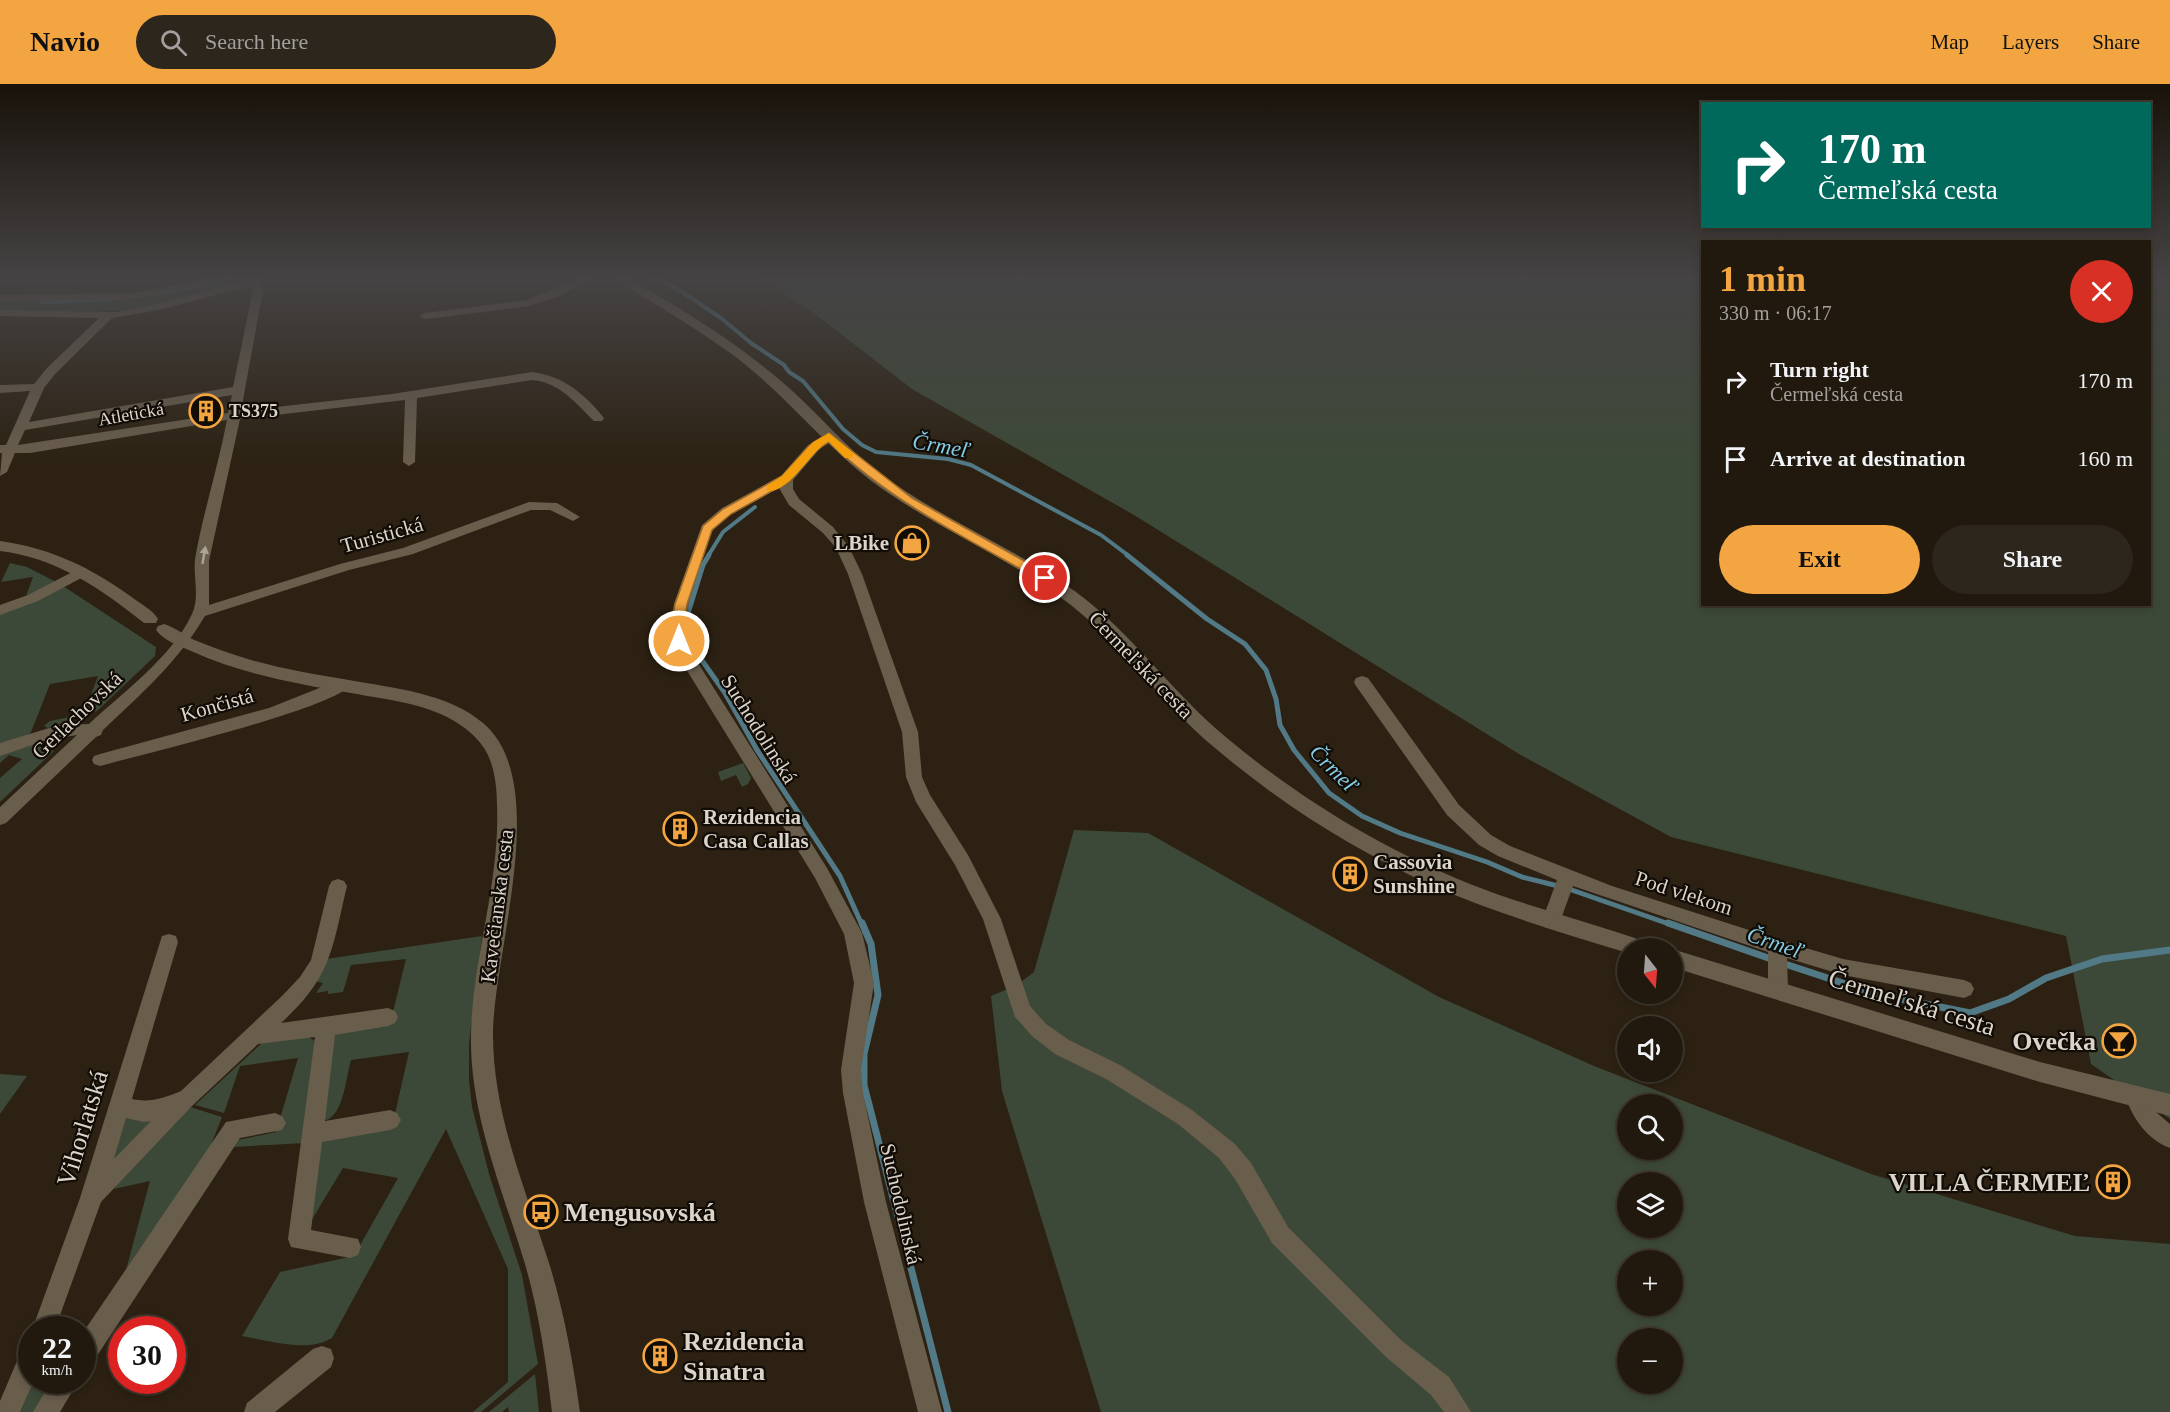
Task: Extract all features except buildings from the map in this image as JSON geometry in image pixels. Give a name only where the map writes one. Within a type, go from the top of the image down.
[{"type":"main road","name":"Čermeľská cesta","points":[[716,340],[779,386],[853,459],[908,500],[1034,570],[1077,601],[1118,639],[1203,729],[1293,798],[1360,840],[1441,880],[1551,921],[1617,941]]},
{"type":"main road","points":[[0,546],[57,559],[99,581],[150,619]]},
{"type":"main road","name":"Kavečianska cesta","points":[[164,630],[183,642],[287,675],[406,697],[468,722],[491,741],[502,767],[507,825],[500,909],[482,1030],[482,1070],[492,1119],[537,1266],[549,1314],[566,1412]]},
{"type":"main road","name":"Čermeľská cesta","points":[[1683,961],[2040,1072],[2170,1105]]},
{"type":"street","points":[[0,472],[5,449],[22,427],[38,387],[83,340]]},
{"type":"street","points":[[183,642],[200,613],[203,597],[202,561],[234,417],[248,340]]},
{"type":"street","name":"Atletická","points":[[5,449],[30,449],[234,417],[539,376],[561,384],[598,417]]},
{"type":"street","points":[[0,389],[38,387]]},
{"type":"street","name":"Atletická","points":[[22,427],[238,390]]},
{"type":"street","points":[[409,462],[411,395]]},
{"type":"street","name":"Suchodolinská","points":[[829,436],[813,448],[786,478],[727,511],[707,528],[681,604],[677,629],[679,641],[686,656],[815,863],[853,933],[864,983],[851,1070],[854,1093],[875,1202],[930,1412]]},
{"type":"street","points":[[786,478],[786,489],[794,502],[828,530],[842,548],[855,574],[910,732],[914,777],[922,797],[962,860],[988,911],[1022,1011],[1039,1030],[1062,1047],[1113,1072],[1185,1117],[1227,1151],[1243,1171],[1280,1235],[1394,1349],[1440,1386],[1459,1412]]},
{"type":"street","name":"Turistická","points":[[200,613],[345,567],[419,547],[529,506],[552,506],[573,517]]},
{"type":"street","points":[[0,610],[33,598],[81,572]]},
{"type":"street","name":"Gerlachovská","points":[[0,818],[94,731],[183,642]]},
{"type":"street","name":"Pod vlekom","points":[[1362,682],[1440,795],[1466,824],[1485,840],[1563,887],[1777,956],[1964,989]]},
{"type":"street","name":"Končistá","points":[[100,760],[273,713],[323,695],[342,685]]},
{"type":"street","points":[[0,750],[63,730],[77,728],[94,731]]},
{"type":"street","points":[[91,1198],[123,1162],[300,992],[320,961],[338,886]]},
{"type":"street","points":[[1551,921],[1563,887]]},
{"type":"street","name":"Vihorlatská","points":[[48,1316],[91,1198],[169,942]]},
{"type":"street","points":[[1777,956],[1778,990]]},
{"type":"street","points":[[254,1035],[388,1017]]},
{"type":"street","points":[[326,1027],[299,1239],[350,1246]]},
{"type":"street","points":[[119,1106],[144,1112],[161,1109],[188,1098]]},
{"type":"street","points":[[2136,1098],[2141,1112],[2170,1137]]},
{"type":"street","points":[[313,1133],[390,1120]]},
{"type":"street","points":[[96,1335],[234,1129],[275,1124]]},
{"type":"street","points":[[256,1412],[322,1358]]},
{"type":"street","points":[[8,1412],[18,1389]]},
{"type":"street","points":[[45,1412],[57,1394]]},
{"type":"green space","points":[[849,340],[1701,340],[1701,606],[2151,606],[2151,340],[2170,340],[2170,1119],[2091,1064],[2066,936],[1671,837],[1519,754],[1134,515],[912,389]]},
{"type":"green space","points":[[10,563],[27,567],[58,583],[26,596],[33,577],[1,582]]},
{"type":"green space","points":[[63,586],[156,647],[155,656],[97,711],[48,728],[44,726],[50,721],[84,714],[98,676],[50,684],[31,732],[27,736],[0,745],[0,612]]},
{"type":"green space","points":[[32,744],[54,751],[0,802],[0,778],[22,759],[9,755],[0,763],[0,754]]},
{"type":"green space","points":[[743,763],[751,778],[748,784],[742,787],[736,775],[721,781],[718,772]]},
{"type":"green space","points":[[1074,830],[1148,833],[1439,997],[1617,1075],[1617,1082],[1635,1082],[1666,1094],[1617,1094],[1617,1160],[1683,1160],[1683,1101],[1871,1174],[2075,1236],[2170,1244],[2170,1412],[1101,1412],[1002,1091],[991,996],[1017,985],[1034,972]]},
{"type":"green space","points":[[482,936],[469,1044],[472,1107],[489,1174],[522,1275],[538,1364],[481,1412],[473,1412],[508,1382],[508,1269],[446,1129],[332,1338],[311,1345],[300,1345],[242,1336],[280,1272],[354,1256],[398,1178],[343,1168],[311,1221],[319,1145],[323,1141],[392,1127],[409,1052],[351,1060],[341,1102],[333,1116],[327,1120],[323,1119],[334,1036],[337,1033],[390,1024],[406,959],[351,965],[343,992],[316,993],[323,983],[314,981],[326,959]]},
{"type":"green space","points":[[308,1037],[315,1041],[305,1143],[234,1147],[194,1208],[189,1208],[238,1140],[276,1132],[298,1058],[240,1066],[224,1113],[195,1105],[263,1042]]},
{"type":"green space","points":[[0,1074],[27,1076],[0,1114]]},
{"type":"green space","points":[[187,1106],[222,1117],[203,1165],[96,1326],[96,1313],[103,1311],[106,1300],[111,1299],[115,1286],[122,1285],[150,1181],[114,1189],[135,1157]]},
{"type":"green space","points":[[168,1110],[113,1162],[126,1116]]},
{"type":"green space","points":[[535,1374],[539,1412],[509,1412],[508,1407],[502,1412],[489,1412]]},
{"type":"green space","points":[[27,1394],[50,1394],[38,1412],[20,1412]]},
{"type":"waterway","name":"Črmeľ","points":[[747,340],[803,381],[843,429],[862,445],[876,452],[948,459],[971,465],[1101,535],[1129,556]]},
{"type":"waterway","points":[[708,556],[723,532],[755,507]]},
{"type":"waterway","points":[[709,555],[703,565],[688,613],[689,642],[725,693],[757,750],[840,876],[862,925]]},
{"type":"waterway","name":"Črmeľ","points":[[1127,555],[1207,619],[1245,644],[1266,670],[1276,699],[1280,725],[1294,750],[1329,793],[1362,816],[1400,833],[1487,862],[1522,877],[1566,888],[1672,925]]},
{"type":"waterway","points":[[862,923],[871,944],[878,995],[864,1054],[864,1085],[948,1412]]},
{"type":"waterway","name":"Črmeľ","points":[[1668,923],[1774,960]]},
{"type":"waterway","name":"Črmeľ","points":[[1782,963],[1876,994],[1970,1013],[2009,999],[2046,978],[2102,959],[2170,950]]},
{"type":"slow traffic","points":[[771,488],[786,478],[817,444],[829,436],[849,455]]},
{"type":"place","name":"TS375","points":[[206,411]]},
{"type":"place","name":"LBike","points":[[912,543]]},
{"type":"place","name":"Rezidencia Casa Callas","points":[[680,829]]},
{"type":"place","name":"Cassovia Sunshine","points":[[1350,874]]},
{"type":"place","name":"Ovečka","points":[[2119,1041]]},
{"type":"place","name":"VILLA ČERMEĽ","points":[[2113,1182]]},
{"type":"place","name":"Mengusovská","points":[[541,1212]]},
{"type":"place","name":"Rezidencia Sinatra","points":[[660,1356]]},
{"type":"route","points":[[679,641],[677,629],[681,604],[707,528],[727,511],[772,488],[786,478],[813,448],[829,436],[853,459],[908,500],[1045,578]]}]
